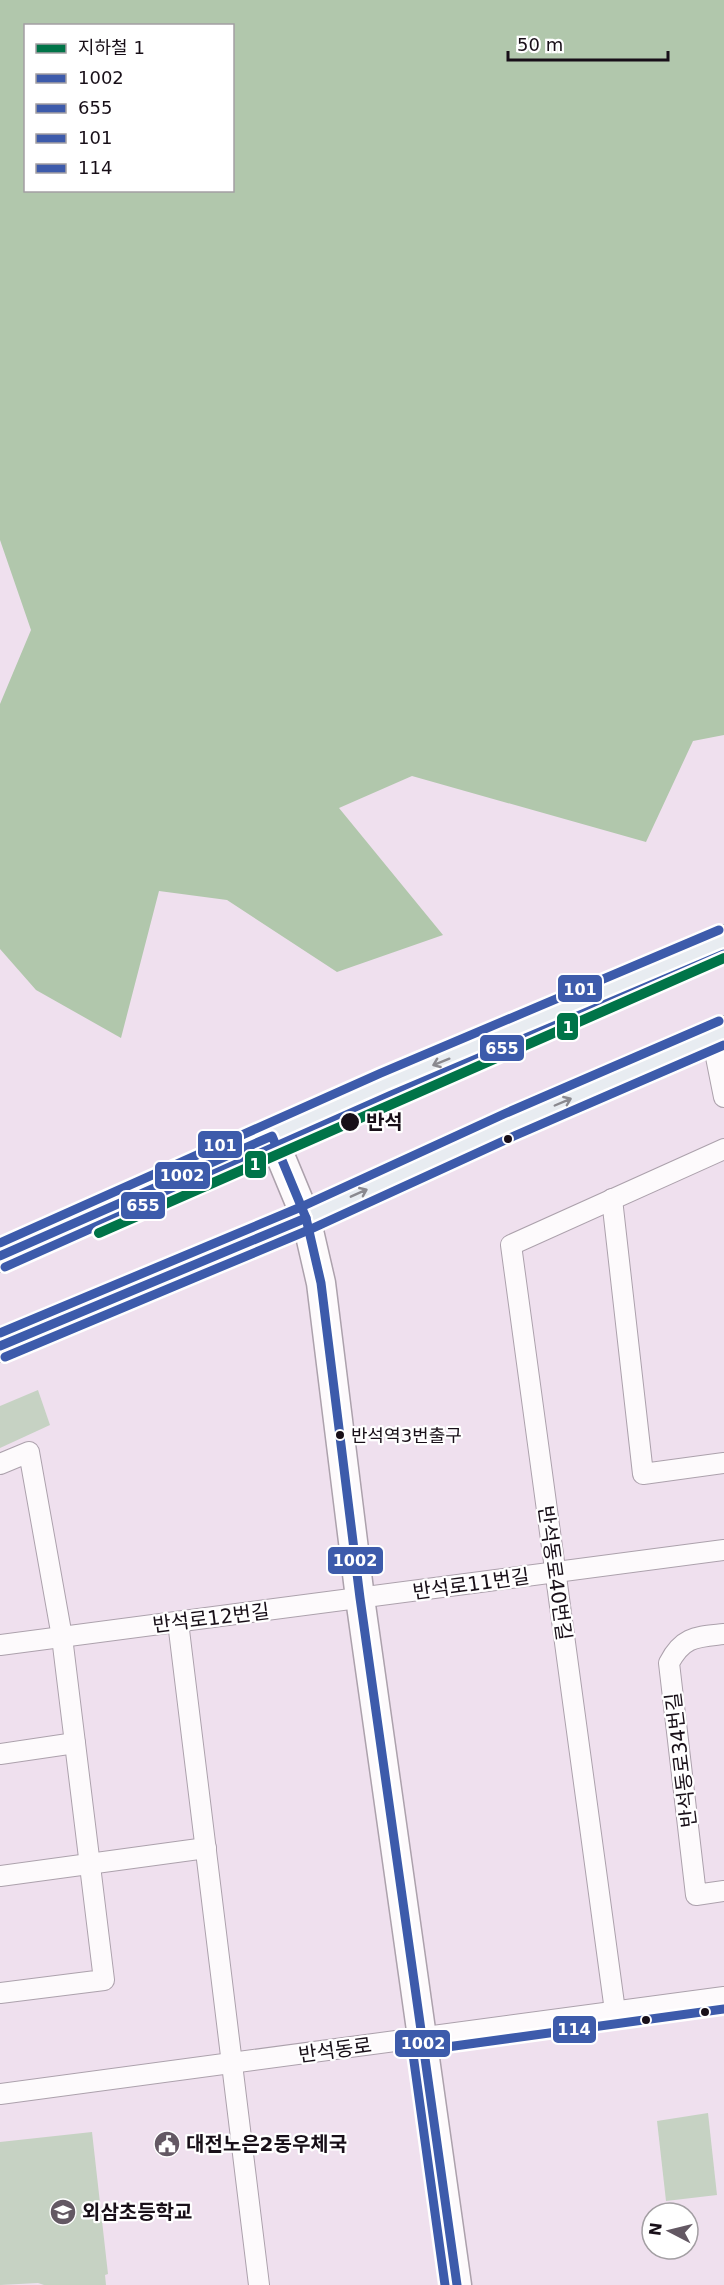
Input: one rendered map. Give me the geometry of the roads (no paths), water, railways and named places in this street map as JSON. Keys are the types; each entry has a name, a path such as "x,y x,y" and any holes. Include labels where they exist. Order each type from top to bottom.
{"main road":[{"path":"0,1256 386,1084 724,941"},
{"path":"0,1346 306,1218 509,1125 718,1034"}],"street":[{"path":"718,1034 724,1097"},
{"path":"272,1136 306,1218 321,1283 360,1598 457,2285"},
{"name":"반석동로40번길","path":"615,2011 511,1245 724,1149"},
{"path":"612,1200 643,1474 724,1463"},
{"path":"0,1464 29,1452 62,1637 105,1980 0,1993"},
{"name":"반석로11번길","path":"360,1598 724,1550"},
{"name":"반석로12번길","path":"0,1645 360,1598"},
{"path":"178,1622 259,2285"},
{"name":"반석동로34번길","path":"724,1634 693,1638 682,1644 669,1663 696,1895 724,1891"},
{"path":"0,1754 75,1743"},
{"path":"0,1876 206,1848"},
{"name":"반석동로","path":"0,2094 724,1998"}],"metro line":[{"name":"1","path":"99,1233 724,958"}],"place":[{"name":"반석","path":"350,1122"},
{"name":"반석역3번출구","path":"340,1435"},
{"name":"대전노은2동우체국","path":"167,2144"},
{"name":"외삼초등학교","path":"63,2212"}]}
